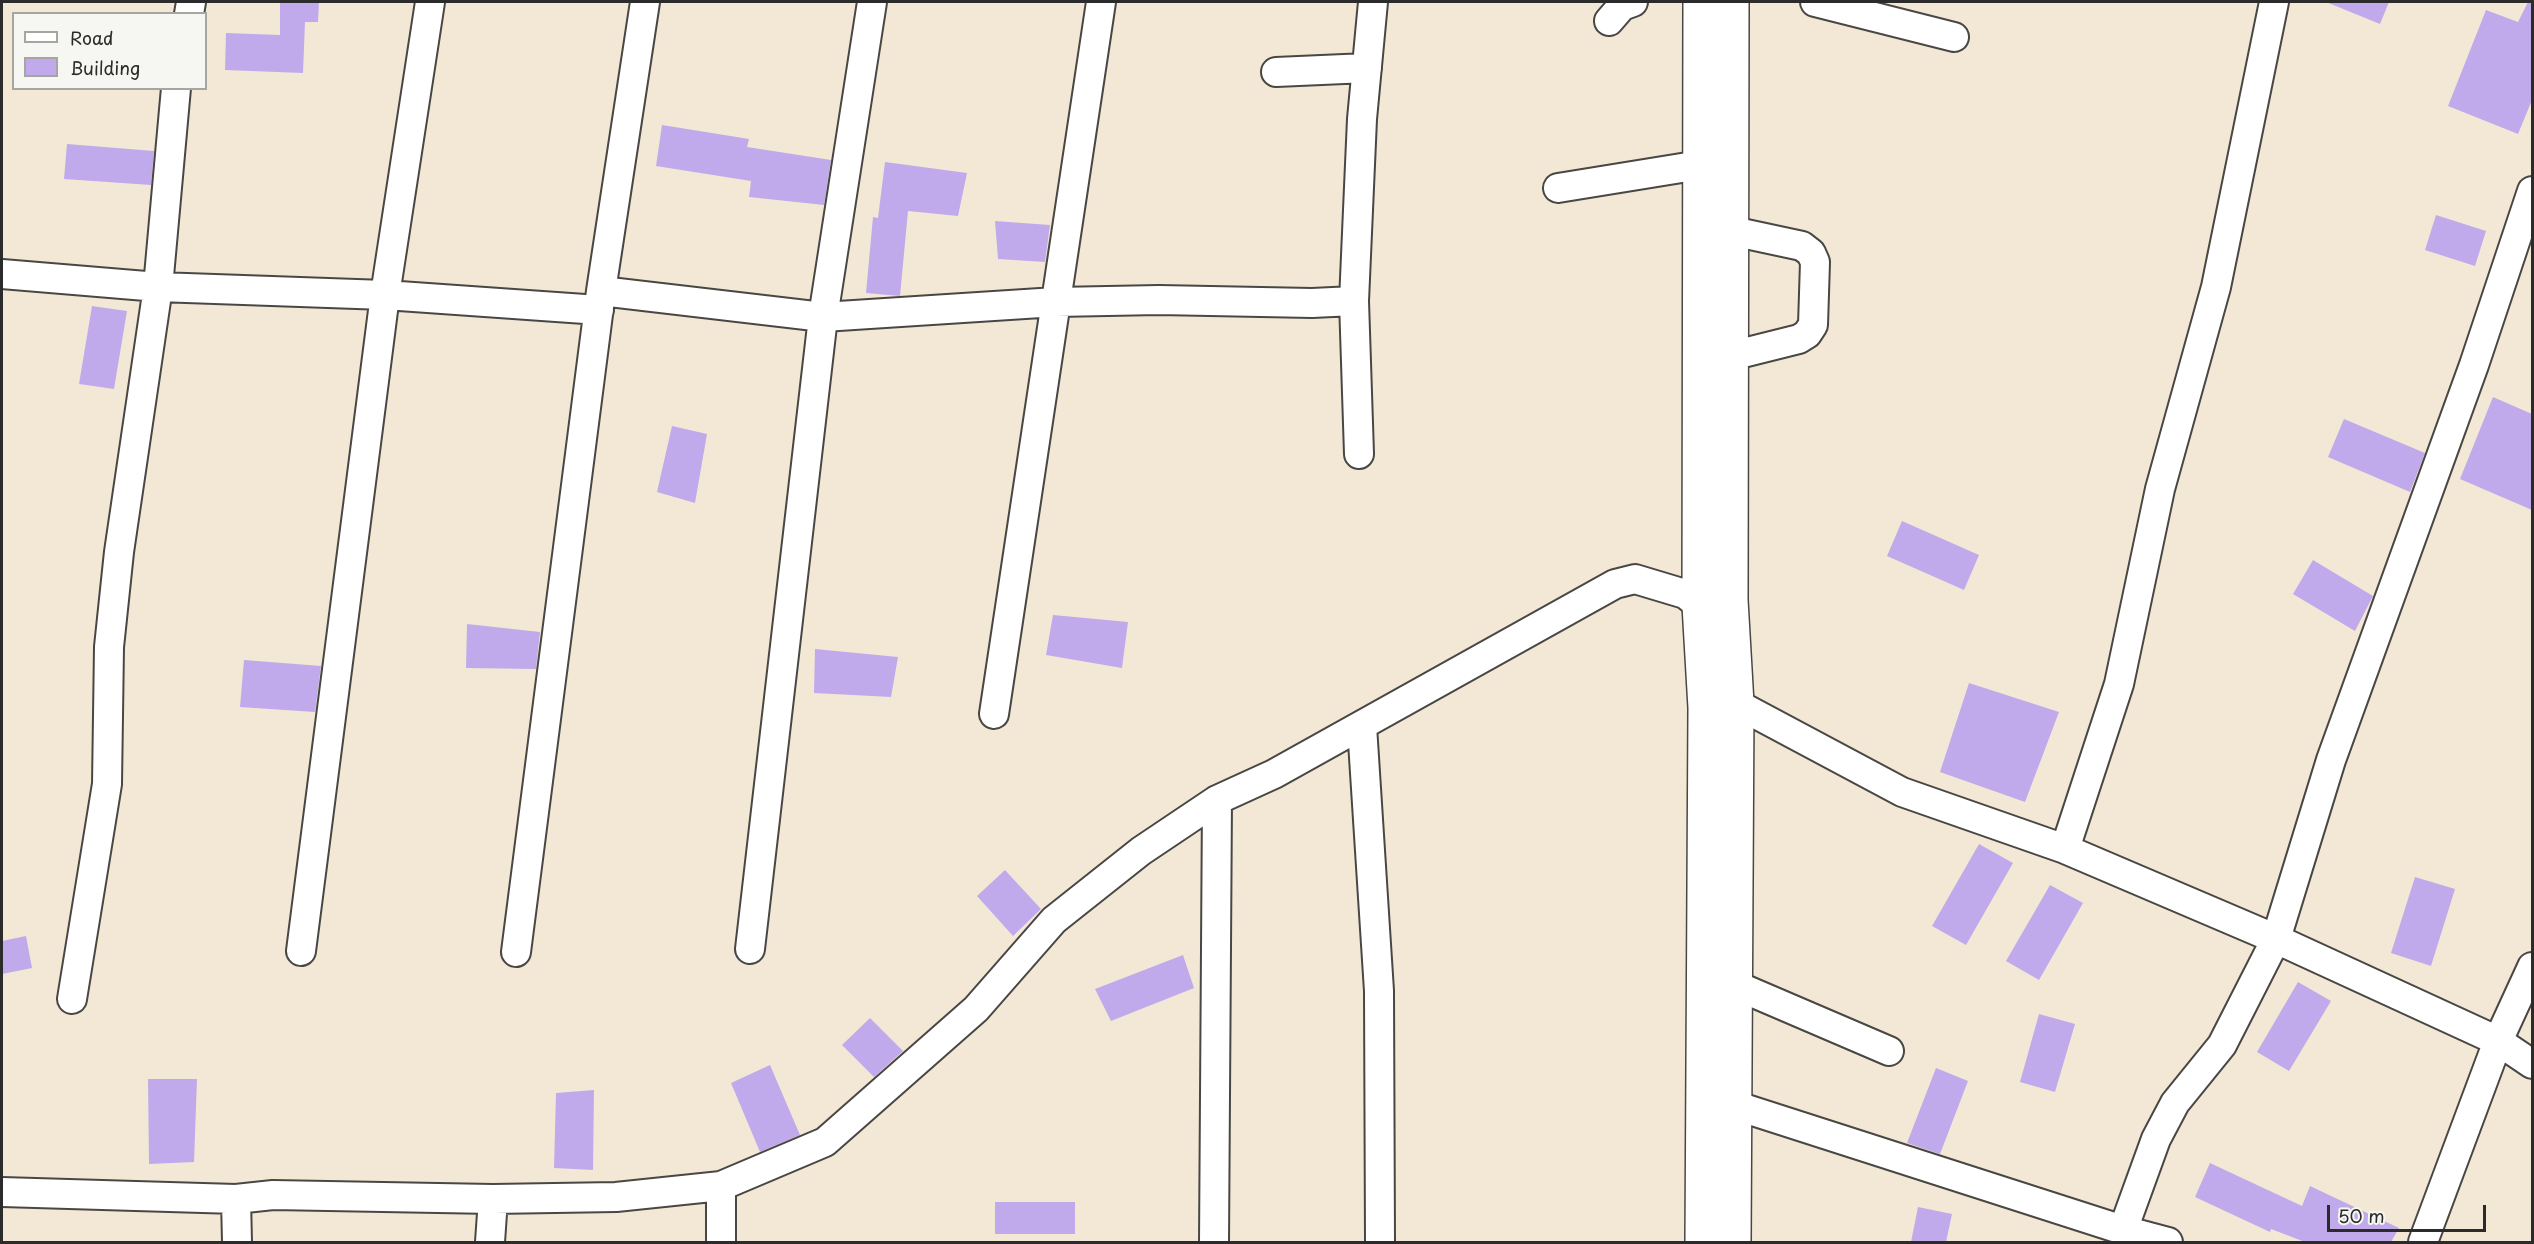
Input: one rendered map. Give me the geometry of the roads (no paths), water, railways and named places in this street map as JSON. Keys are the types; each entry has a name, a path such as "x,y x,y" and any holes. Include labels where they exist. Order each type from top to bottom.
{"highway":[{"path":"1700,2 1699,604 1705,708 1702,1242"},
{"path":"1732,2 1731,600 1737,704 1734,1242"}],"street":[{"path":"301,951 385,296 430,2"},
{"path":"516,952 600,300 645,2"},
{"path":"750,949 823,317 872,2"},
{"path":"994,714 1101,2"},
{"path":"1359,454 1354,301 1362,119 1373,2"},
{"path":"1609,21 1622,6 1633,2"},
{"path":"1815,2 1954,37"},
{"path":"2065,849 2119,684 2160,489 2216,287 2274,2"},
{"path":"1276,72 1367,68"},
{"path":"72,999 107,784 110,635 119,552 158,287 176,90"},
{"path":"1558,188 1700,165"},
{"path":"1734,1105 2146,1238 2156,1138 2175,1103 2222,1045 2276,939 2331,760 2474,365 2532,192"},
{"path":"1731,356 1799,339 1807,334 1814,325 1815,262 1811,253 1802,246 1732,231"},
{"path":"2,274 158,287 385,296 600,300 823,317 1056,302 1159,300 1312,303 1354,301"},
{"path":"2,1192 236,1199 273,1195 494,1199 616,1197 721,1186 825,1142 976,1009 1054,920 1141,851 1217,800 1274,774 1616,584 1635,579 1685,594 1699,604"},
{"path":"1737,704 1902,792 2065,849 2276,939 2498,1041 2532,1064"},
{"path":"1362,726 1379,992 1380,1242"},
{"path":"1214,1242 1217,800"},
{"path":"2423,1242 2498,1041 2532,967"},
{"path":"1735,985 1889,1050"},
{"path":"721,1186 721,1242"},
{"path":"236,1199 237,1242"},
{"path":"490,1242 494,1199"}]}
